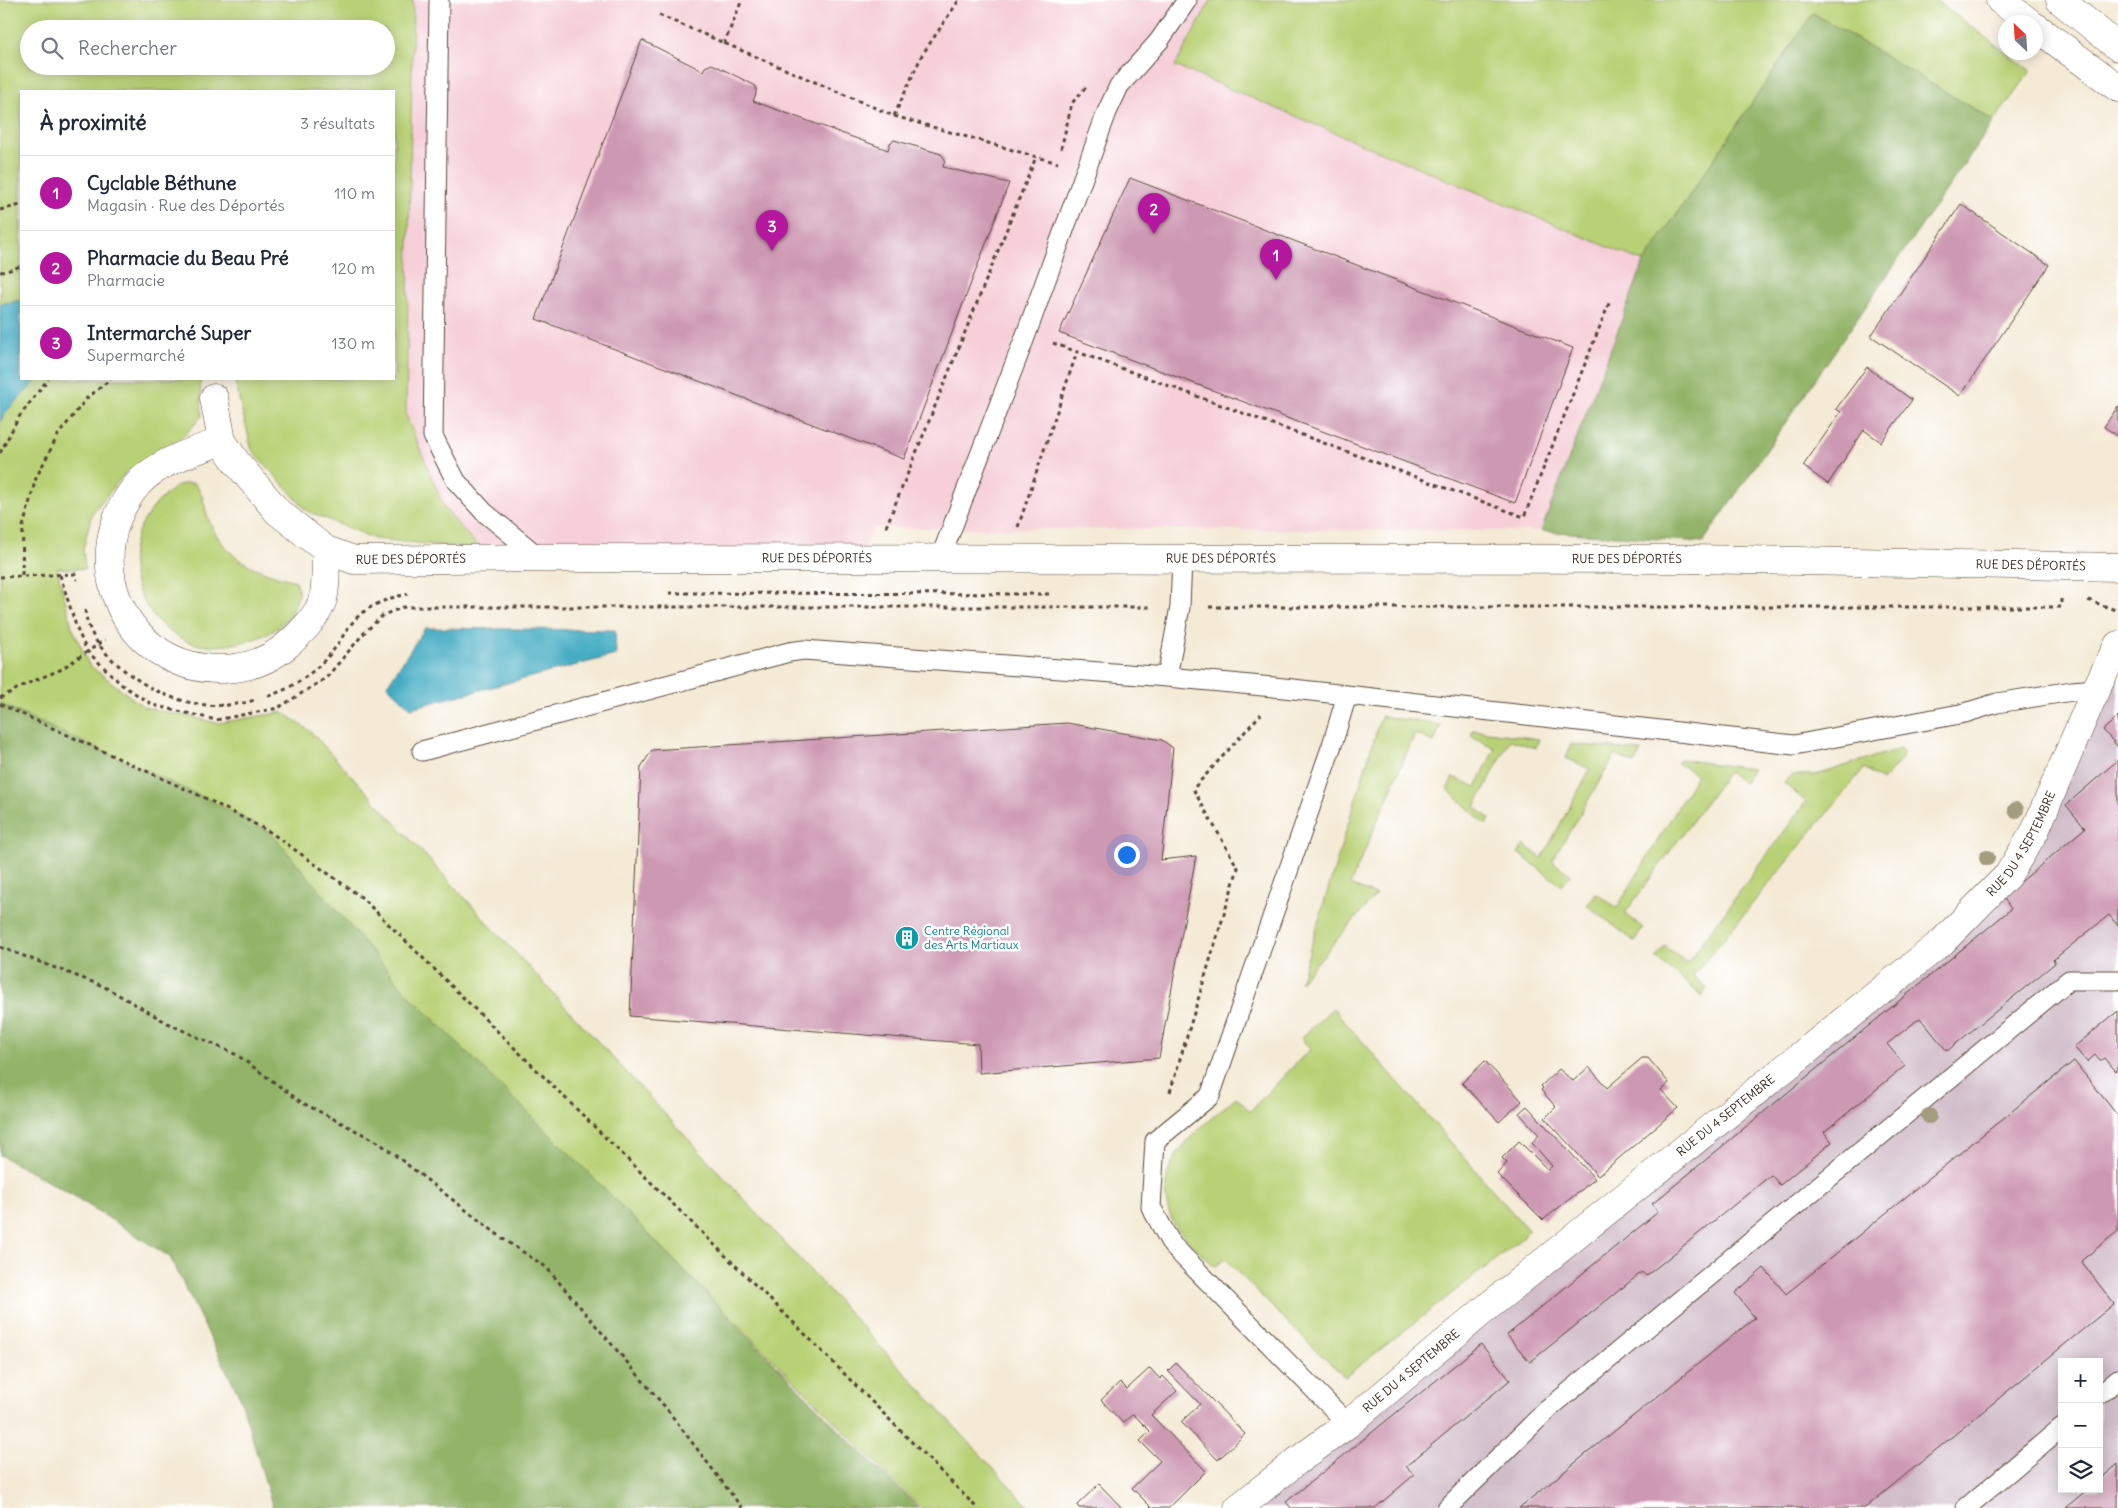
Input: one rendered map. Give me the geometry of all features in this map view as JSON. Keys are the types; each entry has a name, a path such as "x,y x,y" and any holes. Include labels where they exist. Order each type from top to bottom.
{"street":[{"path":"2000,0 2020,15"},
{"path":"2060,0 2118,47"},
{"path":"2043,32 2118,88"},
{"name":"RUE DES DÉPORTÉS","path":"214,398 222,441 237,463 278,512 326,550 354,560 540,558 1691,559 2118,567"},
{"path":"222,441 170,461 139,483 119,512 109,545 110,580 122,613 144,641 173,660 206,669 241,668 274,656 303,632 323,599 326,550"},
{"name":"RUE DU 4 SEPTEMBRE","path":"1238,1508 1348,1424 1504,1294 1942,942 2008,875 2035,831 2096,689 2118,646"}],"lane":[{"path":"439,0 433,436 456,481 484,512 540,558"},
{"path":"940,559 1026,334 1106,112 1119,86 1159,41 1187,0"},
{"path":"1167,677 1180,607 1182,559"},
{"path":"422,751 789,652 804,650 1167,677 1284,688 1794,745 1964,713 1997,704 2072,691 2096,689"},
{"path":"1347,695 1332,745 1210,1096 1155,1141 1151,1207 1172,1245 1348,1424"},
{"path":"1447,1508 1547,1410 2069,980 2118,980"},
{"path":"2103,1392 2118,1379"},
{"path":"1966,1508 2058,1430"}],"path":[{"path":"724,44 742,0"},
{"path":"894,116 922,55 959,0"},
{"path":"659,16 894,116 1058,163"},
{"path":"873,559 1036,157"},
{"path":"0,210 20,205"},
{"path":"0,272 7,272 20,266"},
{"path":"1026,334 1524,517 1610,301"},
{"path":"1007,559 1077,352"},
{"path":"0,453 19,417 47,380"},
{"path":"22,575 23,527 36,478 58,435 87,398 110,380"},
{"path":"0,577 75,574 78,584"},
{"path":"60,575 77,629 87,651 122,685 153,705 216,720 278,708 326,678 364,633 383,616 404,607 2061,607 2061,592"},
{"path":"267,696 308,676 331,654 360,614 381,602 416,593"},
{"path":"660,593 1053,594"},
{"path":"2080,598 2118,611"},
{"path":"83,602 90,630 109,658 155,691 181,701 206,706 239,704 258,699"},
{"path":"0,698 26,684 60,670 87,651 132,625"},
{"path":"1169,1094 1238,868 1193,789 1284,688"},
{"path":"0,704 205,798 270,832 361,897 798,1327 977,1508"},
{"path":"0,947 103,986 171,1025 237,1055 301,1102 378,1142 506,1241 546,1267 666,1408 742,1508"}],"shaded area":[{"path":"406,0 1211,0 1176,66 1644,262 1541,531 873,528 859,559 489,558 445,509 406,416"},
{"path":"2118,645 2118,1508 1238,1508 2008,875"}],"green space":[{"path":"0,0 413,0 406,415 445,509 480,549 375,539 307,511 252,450 234,380 395,380 395,90 20,90 20,300 0,304"},
{"path":"1211,0 1935,0 1998,47 1998,60 2016,60 2031,71 1994,121 1813,13 1644,262 1175,66"},
{"path":"1813,13 1994,121 1703,542 1541,531 1644,262"},
{"path":"37,380 200,380 202,416 182,438 127,471 92,513 83,550 85,569 57,568 72,627 89,665 144,707 218,723 283,712 311,732 1030,1508 921,1508 405,991 270,832 0,704 0,422 5,413"},
{"path":"194,483 202,496 208,518 215,532 232,554 255,568 296,581 298,596 291,612 280,626 264,635 226,645 200,645 182,639 166,629 142,599 135,582 133,563 134,544 141,526 153,508 168,493 181,484"},
{"path":"0,704 205,798 270,832 405,991 588,1172 841,1432 919,1508 273,1508 240,1397 170,1257 74,1196 0,1155"},
{"path":"1381,716 1441,725 1434,742 1415,734 1350,885 1376,895 1300,982"},
{"path":"1473,730 1539,739 1536,748 1510,740 1475,807 1490,819 1486,825 1447,789 1453,777 1476,787 1495,748 1471,736"},
{"path":"1571,744 1641,751 1635,764 1615,755 1552,861 1571,875 1562,886 1518,853 1524,845 1542,858 1590,769 1566,758"},
{"path":"1899,749 1903,752 1902,759 1882,781 1864,768 1693,976 1707,988 1702,996 1656,958 1665,946 1687,963 1806,802 1784,783 1792,775 1816,775"},
{"path":"1679,759 1753,769 1744,783 1728,772 1625,913 1643,928 1634,941 1587,905 1596,893 1617,908 1697,775 1678,763"},
{"path":"1333,1008 1528,1230 1523,1238 1345,1377 1310,1345 1225,1259 1215,1267 1192,1245 1173,1222 1166,1201 1166,1182 1171,1165 1180,1150 1192,1136 1236,1097 1250,1111 1310,1049 1301,1038"}],"water":[{"path":"20,300 20,380 37,380 5,413 0,422 0,304"},
{"path":"425,628 615,630 616,655 411,708 387,685"}],"building":[{"path":"642,40 703,71 705,67 712,64 756,86 756,94 753,101 888,150 890,143 894,140 941,154 945,159 943,167 1009,183 904,459 536,319"},
{"path":"1130,178 1573,348 1515,503 1059,333"},
{"path":"1961,204 2049,265 1960,396 1871,336"},
{"path":"1867,367 1912,400 1881,442 1864,430 1828,484 1803,466 1841,412 1836,409"},
{"path":"2118,406 2118,436 2104,427"},
{"path":"2118,717 2118,747 2103,730"},
{"name":"Centre Régional des Arts Martiaux","path":"1067,723 1162,740 1173,748 1161,860 1196,856 1159,1058 979,1073 978,1044 630,1016 641,767 652,750"},
{"path":"2118,760 2118,926 2109,915 2053,960 2055,963 1947,1051 1920,1018 1887,1044 1905,1066 1824,1132 1832,1142 1780,1185 1771,1175 1646,1276 1642,1272 1530,1362 1507,1335 1658,1212 1652,1204 2011,909 2003,897 2085,828 2066,805"},
{"path":"2118,1011 2118,1069 2116,1071 2104,1058 2100,1061 2095,1055 2087,1062 2074,1047"},
{"path":"1642,1058 1648,1058 1669,1083 1661,1090 1678,1108 1598,1176 1545,1118 1556,1107 1541,1090 1543,1088 1541,1086 1559,1069 1573,1081 1589,1067 1607,1088"},
{"path":"1485,1061 1522,1101 1499,1122 1462,1083"},
{"path":"2074,1061 2118,1116 2118,1231 2081,1261 2114,1304 1865,1508 1519,1508 1755,1318 1735,1293 1764,1268 1786,1294"},
{"path":"1527,1106 1595,1179 1543,1220 1497,1174 1507,1163 1502,1158 1519,1141 1548,1170 1552,1166 1532,1143 1539,1135 1519,1113"},
{"path":"1481,1344 1510,1380 1406,1466 1414,1475 1375,1508 1291,1508 1286,1502"},
{"path":"1176,1363 1245,1434 1218,1460 1181,1422 1200,1404 1168,1371"},
{"path":"1150,1368 1160,1379 1163,1376 1177,1391 1151,1415 1206,1471 1169,1508 1152,1508 1132,1488 1160,1461 1140,1441 1150,1431 1133,1414 1123,1423 1101,1400 1120,1382 1127,1389"},
{"path":"2118,1464 2118,1508 2065,1508 2083,1493 2103,1493 2103,1477"},
{"path":"1099,1484 1122,1508 1079,1508 1077,1505"}],"place":[{"name":"Pharmacie du Beau Pré","path":"1154,234"},
{"name":"Intermarché Super","path":"772,251"},
{"name":"Cyclable Béthune","path":"1276,280"},
{"name":"Centre Régional des Arts Martiaux","path":"907,938"}]}
